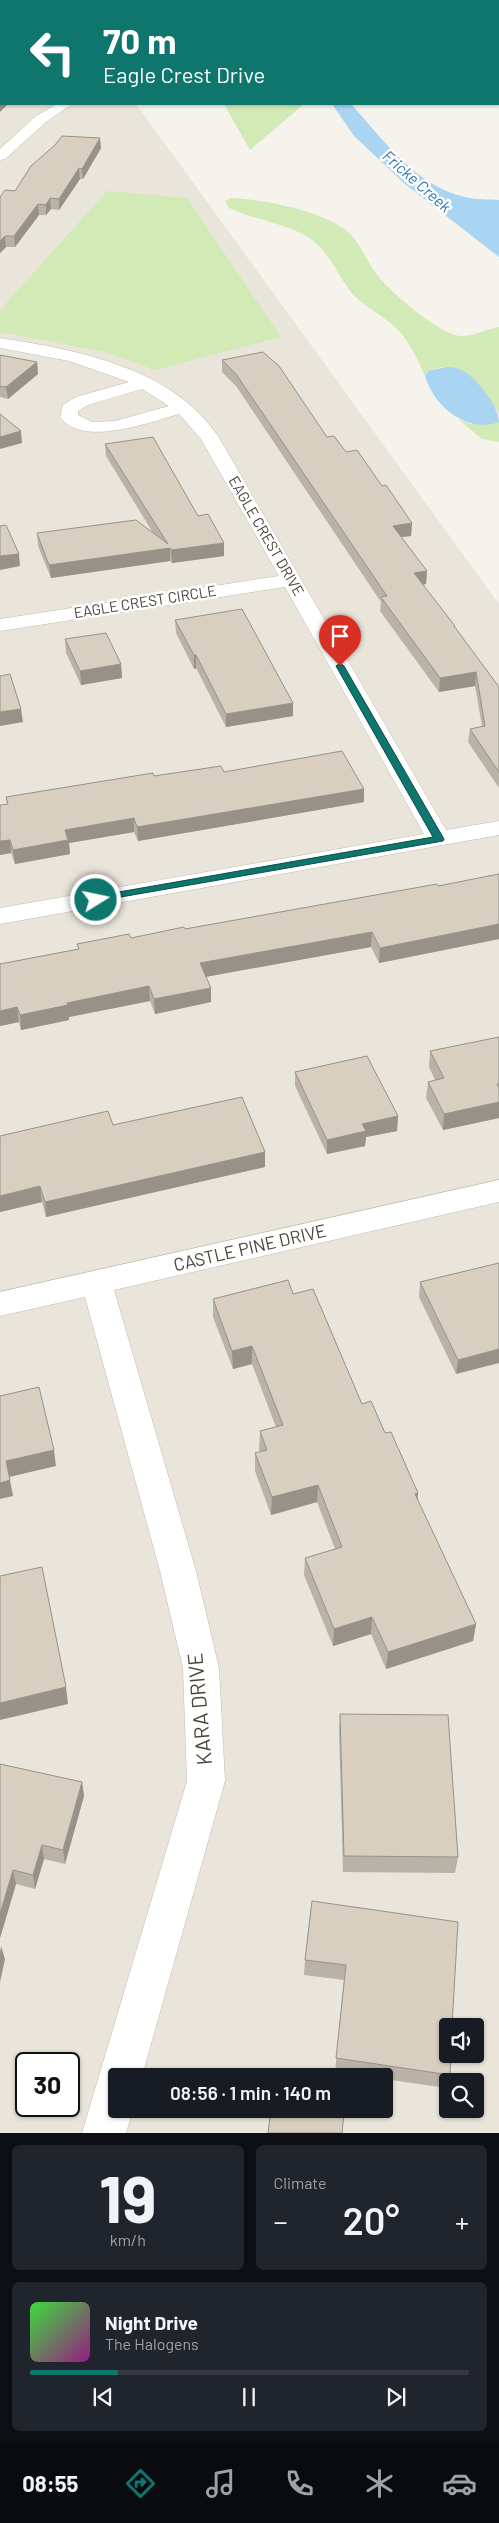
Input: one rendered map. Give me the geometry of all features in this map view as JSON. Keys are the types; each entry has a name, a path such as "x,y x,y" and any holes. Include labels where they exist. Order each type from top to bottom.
{"street":[{"path":"0,156 41,119 64,105"},
{"name":"EAGLE CREST DRIVE","path":"0,343 74,356 126,373 183,408 209,436 440,839"},
{"path":"145,383 82,401 70,408 69,417 89,427 115,426 183,408"},
{"name":"EAGLE CREST CIRCLE","path":"0,624 291,580"},
{"path":"0,916 499,828"},
{"name":"CASTLE PINE DRIVE","path":"0,1304 499,1191"},
{"name":"KARA DRIVE","path":"96,1282 178,1571 201,1668 206,1781 123,2068"},
{"path":"104,2133 108,2118"}],"shaded area":[{"path":"0,105 137,105 499,604 499,2133 0,2133"}],"green space":[{"path":"225,105 303,105 250,150"},
{"path":"107,191 187,198 281,337 155,370 105,352 0,332 0,310"},
{"path":"231,198 291,207 336,224 351,235 375,272 390,289 415,311 442,329 462,336 499,327 499,413 474,380 458,369 449,367 439,368 430,371 425,376 412,350 400,332 350,291 327,255 308,237 289,228 229,208 225,201"},
{"path":"459,420 471,424 499,422 499,442 482,439"}],"water":[{"name":"Fricke Creek","path":"333,105 352,105 401,160 431,183 465,197 499,200 499,257 405,184 354,136"},
{"path":"446,367 465,372 476,381 496,409 499,422 487,425 463,421 444,407 429,387 425,376 429,371"}],"building":[{"path":"62,136 100,138 82,169 79,168 59,199 50,198 46,205 38,204 14,236 5,236 0,241 0,197 5,190 15,191 31,166 55,145"},
{"path":"263,352 279,366 327,437 334,436 346,452 357,450 382,486 386,485 412,523 393,526 427,571 414,573 499,687 499,772 470,729 485,726 476,672 440,678 381,597 387,596 236,374 222,360"},
{"path":"0,355 37,362 6,387 0,386"},
{"path":"0,414 21,431 0,437"},
{"path":"153,437 198,516 208,514 224,543 171,550 170,548 49,565 37,533 136,520 168,544 105,444"},
{"path":"6,525 19,554 0,556 0,526"},
{"path":"242,609 293,703 226,714 196,655 194,655 175,620"},
{"path":"106,633 121,664 80,671 65,639"},
{"path":"10,674 21,709 0,712 0,676"},
{"path":"342,751 364,789 137,827 134,818 65,830 68,840 13,850 10,840 0,841 0,805 8,804 6,797 153,773 154,776 221,766 224,772"},
{"path":"499,874 499,924 380,948 372,932 200,963 211,988 154,999 149,986 20,1015 17,1007 0,1011 0,964 79,949 77,944 129,934 131,938 184,927 185,929"},
{"path":"499,1037 499,1084 497,1084 499,1088 499,1102 444,1114 428,1082 444,1078 430,1051"},
{"path":"367,1056 398,1116 362,1124 366,1131 327,1140 295,1072"},
{"path":"242,1097 265,1152 45,1202 40,1186 0,1196 0,1136 108,1111 113,1125"},
{"path":"499,1263 499,1349 458,1360 420,1282"},
{"path":"288,1280 293,1294 313,1289 362,1404 371,1401 385,1433 391,1432 418,1493 415,1494 476,1624 388,1652 372,1617 334,1629 305,1558 342,1547 318,1485 272,1497 255,1453 267,1450 260,1431 283,1425 252,1346 232,1351 213,1299"},
{"path":"39,1387 54,1450 6,1461 10,1480 0,1483 0,1396"},
{"path":"42,1567 66,1687 0,1703 0,1576"},
{"path":"340,1714 448,1715 458,1857 344,1856"},
{"path":"0,1764 82,1782 63,1850 42,1845 33,1875 13,1870 0,1914"},
{"path":"312,1901 458,1922 452,2018 439,2018 439,2063 451,2063 450,2073 439,2073 336,2058 346,1965 305,1960"},
{"path":"270,2118 344,2118 342,2133 268,2133"}],"route":[{"path":"96,900 440,839 340,666"}]}
